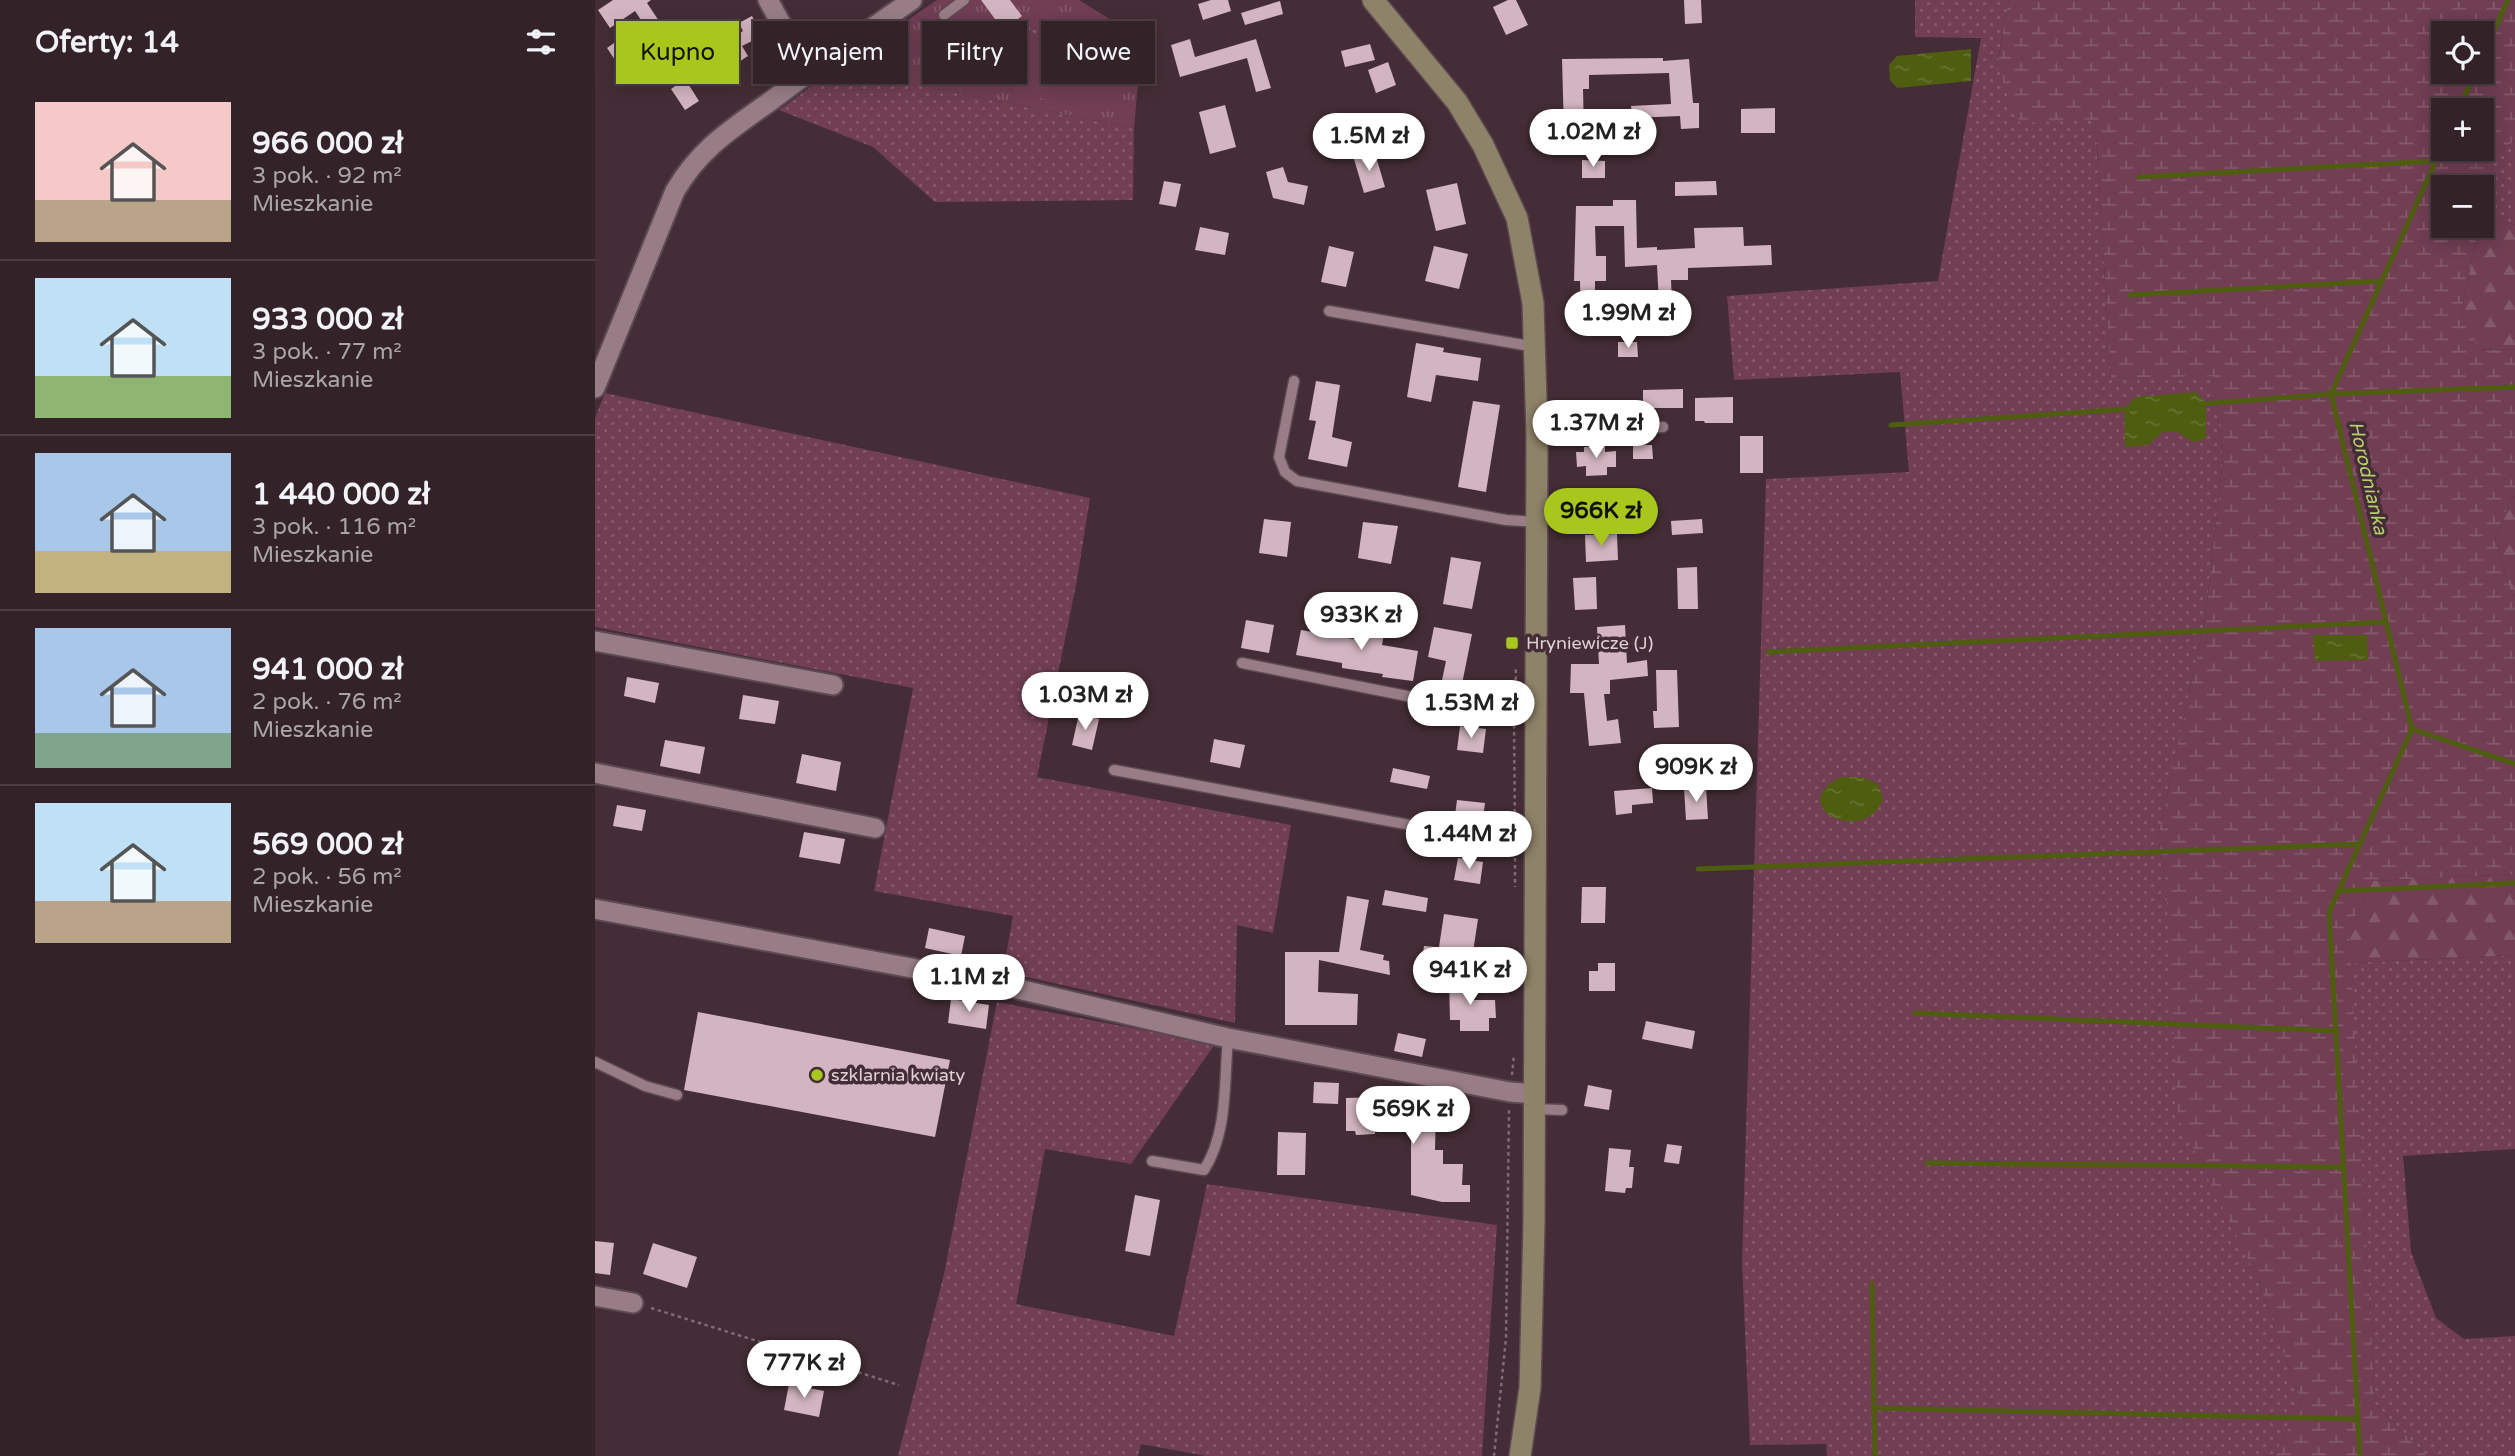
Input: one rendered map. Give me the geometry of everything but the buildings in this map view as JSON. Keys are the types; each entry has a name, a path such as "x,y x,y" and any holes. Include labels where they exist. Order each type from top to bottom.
{"street":[{"path":"768,0 780,21"},
{"path":"882,21 912,0"},
{"path":"1373,0 1457,102 1500,177 1517,218 1533,303 1536,347 1537,522 1525,715 1524,847 1534,1101 1531,1361 1529,1401 1520,1456"},
{"path":"595,388 675,191 688,169 707,148 792,84"},
{"path":"595,641 833,684"},
{"path":"595,773 874,828"},
{"path":"595,909 992,983 1228,1038 1510,1092 1534,1101"},
{"path":"595,1296 633,1303"}],"lane":[{"path":"944,15 964,0"},
{"path":"1329,311 1536,347"},
{"path":"1294,381 1279,457 1285,472 1297,481 1506,520 1537,522"},
{"path":"1537,434 1663,427"},
{"path":"1242,663 1468,708 1525,715"},
{"path":"1114,770 1524,847"},
{"path":"1152,1161 1185,1169 1204,1170 1213,1157 1220,1134 1228,1038"},
{"path":"595,1062 645,1086 677,1095"},
{"path":"1534,1101 1562,1110"}],"path":[{"path":"1027,28 1038,33"},
{"path":"1515,887 1524,847 1525,715 1516,659"},
{"path":"1494,1456 1506,1338 1510,1092 1515,1052"},
{"path":"633,1303 899,1385"}],"green space":[{"path":"937,0 1079,0 1113,21 1041,21 1041,84 1138,84 1134,128 908,83 906,21"},
{"path":"1915,0 2009,0 1997,65 2095,120 2111,378 2213,375 2223,459 2205,619 2158,836 2166,887 2257,1277 2301,1403 2274,1456 1827,1456 1826,1444 1750,1445 1742,1262 1766,479 1909,472 1900,372 1734,380 1727,296 1938,281 1981,38 1915,37"},
{"path":"2009,0 2515,0 2515,141 2495,153 2494,158 2494,98 2431,98 2431,161 2493,161 2490,175 2431,175 2431,238 2476,238 2461,312 2479,350 2515,349 2515,496 2495,539 2511,592 2515,596 2515,874 2373,881 2349,930 2375,1404 2427,1456 2274,1456 2301,1403 2257,1277 2178,1118 2166,887 2158,836 2205,619 2223,459 2213,376 2111,378 2095,120 2020,123 1997,66"},
{"path":"1027,42 1041,45 1041,84 1117,84 1111,112 989,88 990,84 1027,84"},
{"path":"908,83 1134,128 1133,200 935,202 873,147 779,110 815,84"},
{"path":"2515,141 2515,225 2494,218 2494,175 2490,175 2495,153"},
{"path":"2494,218 2515,225 2515,349 2478,350 2461,312 2476,238 2494,238"},
{"path":"605,393 1090,498 1077,580 1037,777 1291,825 1273,933 1237,925 1235,1023 1003,972 1013,916 874,891 913,688 595,627 595,418"},
{"path":"2515,496 2515,596 2511,592 2495,539"},
{"path":"2515,874 2515,955 2350,963 2349,930 2373,881"},
{"path":"2515,955 2515,1149 2403,1156 2411,1252 2436,1318 2464,1339 2515,1336 2515,1456 2427,1456 2375,1404 2350,963"},
{"path":"997,1002 1215,1044 1131,1164 1045,1149 1016,1304 1174,1336 1207,1184 1497,1225 1482,1456 1206,1456 1141,1444 1138,1456 898,1456 944,1274"}],"water":[{"path":"1971,49 1971,81 1897,88 1890,80 1889,65 1897,56"},
{"path":"2196,392 2206,403 2206,439 2193,442 2177,432 2163,432 2148,445 2125,447 2124,410 2135,397"},
{"path":"2313,635 2367,635 2368,660 2315,661"},
{"path":"1841,777 1862,777 1878,784 1883,799 1875,812 1864,819 1851,822 1828,814 1822,806 1821,796 1827,786"}],"waterway":[{"name":"Horodnianka","path":"2494,31 2508,0"},
{"name":"Horodnianka","path":"2464,98 2470,84"},
{"name":"Horodnianka","path":"2436,161 2331,394 2412,729 2515,764"},
{"path":"2139,177 2436,161"},
{"path":"2130,295 2382,281"},
{"path":"2201,404 2331,394 2515,387"},
{"path":"1891,425 2129,409"},
{"path":"1768,652 2386,622"},
{"path":"2360,1456 2329,912 2412,729"},
{"path":"1698,869 2360,844"},
{"path":"2339,891 2515,883"},
{"path":"1915,1013 2336,1031"},
{"path":"1927,1163 2344,1167"},
{"path":"1872,1284 1874,1408"},
{"path":"1875,1456 1874,1408 2358,1419"}],"place":[{"name":"Hryniewicze (J)","path":"1512,643"},
{"name":"szklarnia kwiaty","path":"817,1075"}]}
